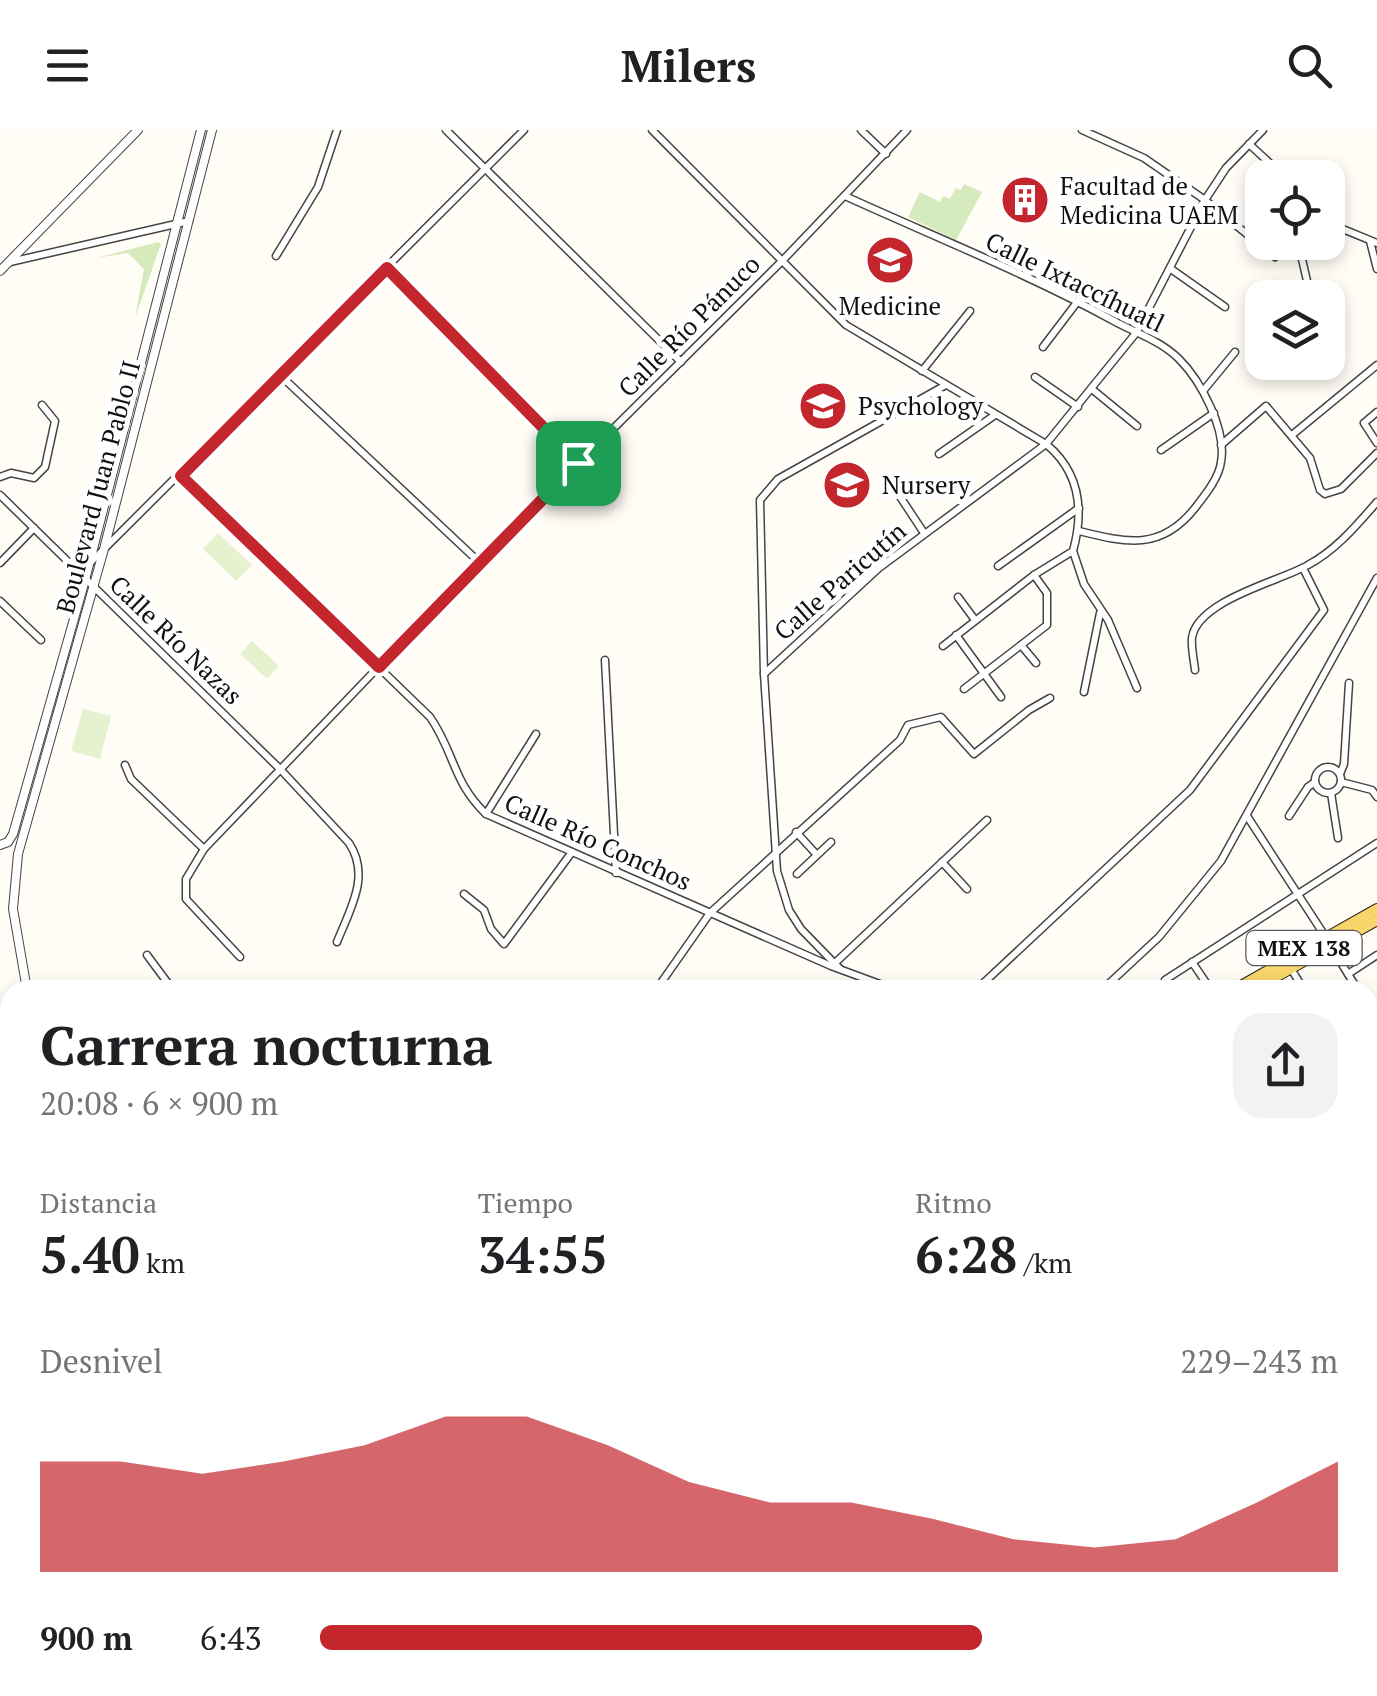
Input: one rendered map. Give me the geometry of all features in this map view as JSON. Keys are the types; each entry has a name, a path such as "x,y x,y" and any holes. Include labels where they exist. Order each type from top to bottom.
{"main road":[{"name":"MEX 138","path":"1253,980 1377,909"},
{"name":"MEX 138","path":"1269,980 1327,940 1377,920"}],"street":[{"path":"0,272 138,130"},
{"name":"Boulevard Juan Pablo II","path":"25,980 13,909 18,854 201,130"},
{"name":"Boulevard Juan Pablo II","path":"0,845 13,834 89,583 104,550 212,130"},
{"path":"276,256 318,187 336,130"},
{"path":"446,130 681,362"},
{"path":"89,564 524,130"},
{"path":"652,130 846,326 1046,444 1067,468 1080,507 1073,551 1084,584 1108,620 1137,688"},
{"path":"861,130 886,154"},
{"name":"Calle Río Pánuco","path":"204,849 480,562 783,260 907,130"},
{"path":"1082,130 1144,158 1245,233"},
{"name":"Calle Paricutín","path":"764,674 879,568 1046,444 1136,333 1205,200 1226,168 1263,130"},
{"path":"1250,144 1267,160"},
{"name":"Calle Ixtaccíhuatl","path":"845,196 1078,301 1162,345 1177,357 1203,391 1214,413 1221,462 1213,482 1185,520 1168,534 1152,540 1130,542 1079,531"},
{"path":"9,262 189,221"},
{"path":"1345,230 1373,241 1377,269"},
{"path":"387,268 578,463"},
{"path":"1170,269 1226,307"},
{"path":"1042,347 1078,301"},
{"path":"922,370 970,311"},
{"path":"1203,391 1235,352"},
{"path":"1292,435 1377,364"},
{"path":"280,376 480,562"},
{"path":"1035,377 1078,407"},
{"path":"944,386 778,479 760,500 774,852 782,891 801,929 835,966 987,820"},
{"path":"1093,390 1137,426"},
{"path":"0,477 11,473 34,478 45,467 56,420 42,405"},
{"path":"1220,446 1266,406 1310,458 1324,494 1342,489 1377,453"},
{"path":"1377,412 1364,423 1377,443"},
{"path":"1161,450 1214,413"},
{"path":"939,454 995,414"},
{"name":"Calle Río Conchos","path":"181,476 430,717 442,734 461,786 486,814 871,980"},
{"path":"895,489 924,534"},
{"name":"Calle Río Nazas","path":"0,495 281,770 358,856 361,873 357,892 338,942"},
{"path":"1195,670 1192,637 1202,621 1244,590 1303,568 1348,535 1377,502"},
{"path":"998,566 1080,507"},
{"path":"0,563 34,528"},
{"path":"942,646 1034,575 1073,551"},
{"path":"987,980 1190,790 1324,610 1303,568"},
{"path":"964,689 1046,625 1048,593 1034,575"},
{"path":"1113,980 1159,936 1222,861 1377,578"},
{"path":"958,597 975,620"},
{"path":"0,601 41,640"},
{"path":"1084,692 1100,612"},
{"path":"956,635 1001,697"},
{"path":"1021,645 1036,663"},
{"path":"605,660 616,873"},
{"path":"1338,838 1331,793 1344,764 1349,682"},
{"path":"663,980 710,913 900,740 908,726 941,717 974,754 1050,698"},
{"path":"486,814 536,734"},
{"path":"124,765 132,779 204,849 186,879 186,899 240,956"},
{"path":"1289,816 1322,769 1332,768 1340,778 1372,790 1377,798"},
{"path":"1315,782 1320,791 1331,793"},
{"path":"1248,816 1352,980"},
{"path":"796,832 817,855"},
{"path":"797,874 831,842"},
{"path":"1165,980 1377,843"},
{"path":"464,894 484,910 491,929 504,944 572,852"},
{"path":"942,862 967,889"},
{"path":"786,946 793,943 801,929"},
{"path":"147,955 166,980"},
{"path":"1348,974 1377,955"},
{"path":"1192,962 1204,980"},
{"path":"1290,967 1298,980"}],"green space":[{"path":"964,184 982,192 956,240 908,217 920,192 940,202 943,196 950,199 956,188 961,190"},
{"path":"161,244 135,318 144,269 128,253 96,258"},
{"path":"218,533 252,565 236,581 203,549"},
{"path":"252,641 279,666 267,679 240,654"},
{"path":"83,709 111,716 100,759 71,751"}],"place":[{"name":"Facultad de Medicina UAEM","path":"1025,200"},
{"name":"Medicine","path":"890,260"},
{"name":"Psychology","path":"823,406"},
{"name":"Nursery","path":"847,485"}],"route":[{"path":"387,268 578,463 379,667 181,476 387,268"}]}
